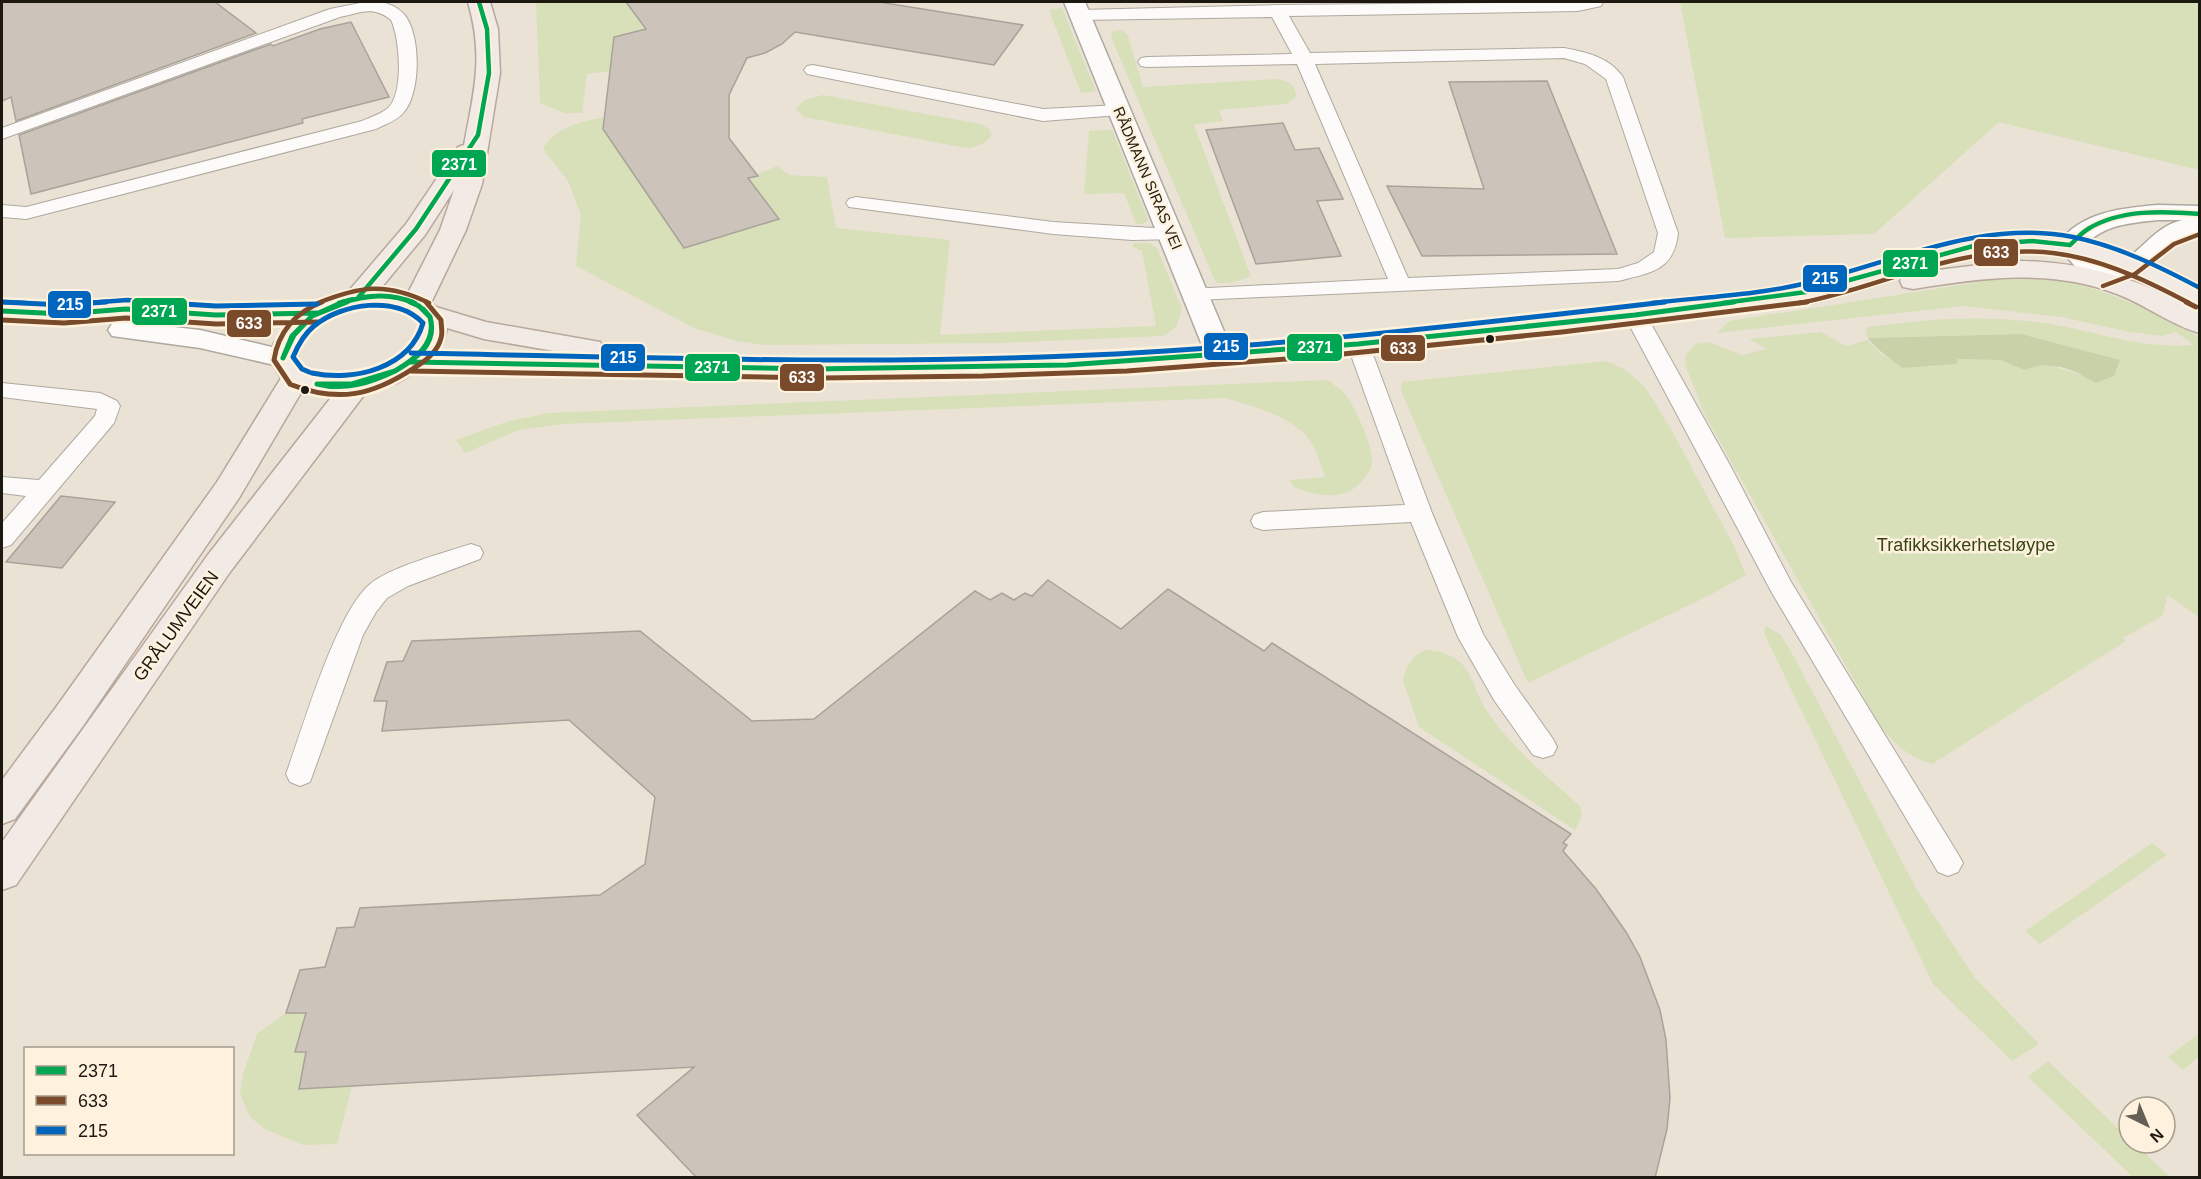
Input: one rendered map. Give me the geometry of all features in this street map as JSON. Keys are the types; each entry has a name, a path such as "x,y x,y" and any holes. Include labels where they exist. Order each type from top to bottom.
{"main road":[{"path":"479,2 487,29 489,72 469,184 423,309 434,330 427,346 411,362 386,376 357,384 323,386 290,368 286,342 298,327 317,313 357,298 379,296 400,297 423,309 484,330 696,366"},
{"path":"357,298 417,229 478,135"},
{"path":"1806,292 1977,245 2032,241 2070,245 2099,252 2199,299"},
{"path":"411,362 815,369 1067,365 1359,344 1635,315 1806,292 1882,287 1947,275 2012,268 2047,269 2100,278 2158,302 2199,324"},
{"name":"GRÅLUMVEIEN","path":"2,808 70,716 221,499 290,368"},
{"name":"GRÅLUMVEIEN","path":"2,873 101,729 296,460 357,384"}],"street":[{"name":"RÅDMANN SIRAS VEI","path":"1077,8 1220,355"},
{"path":"2199,214 2181,212 2147,214 2108,220 2088,228 2070,245 2100,278 2133,266 2159,242 2183,228 2199,225"},
{"path":"2,311 63,314 126,309 216,315 317,313"},
{"path":"63,314 108,329 200,339 290,368"}],"lane":[{"path":"1077,8 1277,10 1578,6 1595,2"},
{"path":"2,135 336,13 382,7 398,17 404,34 407,58 406,92 397,109 369,125 26,213 2,212"},
{"path":"1277,10 1303,57 1401,285"},
{"path":"1147,63 1303,57 1564,53 1583,57 1600,63 1614,77 1668,233 1667,249 1659,260 1644,268 1618,275 1196,294"},
{"path":"813,70 1043,115 1119,110"},
{"path":"856,203 1020,224 1142,235 1172,235"},
{"path":"1635,315 1719,467 1781,586 1948,863"},
{"path":"1359,344 1420,513 1471,637 1504,693 1543,747"},
{"path":"2,390 100,400 109,406 106,418 2,539"},
{"path":"2,485 44,489"},
{"path":"1263,521 1420,513"},
{"path":"300,774 350,635 367,605 378,591 399,579 471,553"}],"green space":[{"path":"536,2 625,2 646,29 665,24 613,51 610,71 587,74 582,113 565,113 540,103"},
{"path":"1680,2 2199,2 2199,170 1999,122 1874,234 1725,238"},
{"path":"1062,8 1096,91 1081,93 1049,10"},
{"path":"1122,30 1128,36 1143,87 1275,79 1293,86 1296,97 1287,104 1219,110 1223,121 1194,125 1251,276 1232,283 1216,283 1111,37 1113,31"},
{"path":"823,95 980,124 989,129 992,135 981,144 966,148 804,117 795,109 805,100"},
{"path":"664,113 671,225 669,227 684,249 779,219 746,179 777,166 789,175 827,177 836,228 950,240 940,335 1156,326 1142,251 1133,247 1133,243 1149,243 1157,248 1182,309 1176,327 1163,336 1000,343 764,345 737,341 694,328 576,266 581,215 568,181 543,149 553,137 581,122 614,116"},
{"path":"1112,130 1148,220 1143,224 1136,224 1124,193 1084,194 1089,131"},
{"name":"Trafikksikkerhetsløype","path":"2030,277 2062,281 2118,297 2199,337 2199,617 2168,595 2162,616 2123,638 2126,641 1932,764 1914,757 1900,747 1876,719 1705,415 1686,367 1685,357 1695,344 1709,342 1742,355 1767,349 1749,339 1821,332 1846,346 1868,340 1882,355 1892,359 1902,368 1924,365 1932,367 1958,359 2001,360 2024,370 2041,365 2052,366 2086,376 2021,334 1868,338 1865,330 1868,327 1890,324 1952,319 2037,322 2135,342 2174,346 2194,345 2176,332 2162,336 2130,332 2061,317 1963,306 1717,333 1729,321 1999,279"},
{"path":"2021,334 2120,360 2114,376 2096,383 2061,367 2041,365 2024,370 2001,360 1958,359 1956,364 1902,368 1880,351 1868,338"},
{"path":"1607,361 1626,370 1645,387 1671,429 1733,544 1746,575 1710,595 1528,683 1401,391 1402,382"},
{"path":"1328,380 1344,393 1350,402 1364,429 1372,457 1370,469 1358,485 1351,491 1332,495 1313,493 1294,487 1290,480 1325,477 1313,446 1304,434 1284,419 1225,398 563,424 519,430 465,453 456,440 506,422 549,413"},
{"path":"1766,626 1781,635 1794,657 1916,888 1975,978 2039,1044 2012,1061 1933,984 1764,633"},
{"path":"1425,650 1446,654 1463,665 1485,708 1499,727 1532,763 1580,806 1582,816 1575,830 1419,727 1403,681 1406,668 1416,655"},
{"path":"2152,843 2167,855 2040,944 2025,931"},
{"path":"286,1013 306,1013 295,1052 306,1052 352,1086 337,1144 303,1145 265,1129 250,1117 240,1094 243,1074 257,1034"},
{"path":"2199,1034 2199,1057 2183,1070 2168,1057"},
{"path":"2048,1061 2117,1127 2117,1155 2147,1155 2170,1177 2133,1177 2028,1077"}],"building":[{"path":"2,2 215,2 256,33 16,121 11,97 2,101"},
{"path":"626,2 879,2 1023,25 994,65 795,32 782,44 765,53 747,58 729,95 729,138 758,176 748,178 779,219 684,248 603,129 614,37 646,29"},
{"path":"351,22 389,97 302,119 303,123 31,194 19,135 271,44 273,46 320,29"},
{"path":"1547,81 1617,254 1422,256 1387,186 1484,189 1449,82"},
{"path":"1283,123 1295,150 1319,148 1343,199 1317,201 1341,256 1256,264 1206,130"},
{"path":"61,496 115,502 62,568 6,562"},
{"path":"1048,580 1121,629 1168,589 1264,651 1272,643 1571,834 1563,843 1567,845 1563,851 1596,889 1626,932 1640,957 1660,1010 1666,1040 1670,1098 1667,1129 1655,1178 697,1178 637,1115 694,1067 299,1089 306,1052 295,1052 306,1013 286,1013 300,970 325,967 337,928 354,927 360,908 600,895 645,864 655,797 569,720 382,731 387,701 374,701 387,662 403,661 412,641 640,631 752,721 814,719 975,591 990,600 1002,593 1014,600 1025,593 1032,596"}],"transit line":[{"name":"2371","path":"357,299 416,229 478,135 489,73 487,29 479,2"},
{"name":"2371","path":"411,362 815,369 1067,365 1358,344 1635,315 1806,292 1977,245 2032,241 2070,245 2087,229 2127,215 2157,212 2200,214"},
{"name":"215","path":"411,353 738,359 902,359 1066,356 1190,349 1315,339 1781,288 1835,276 1944,244 2000,233 2052,233 2096,242 2160,267 2200,288"},
{"name":"633","path":"2103,286 2135,274 2174,244 2200,234"},
{"name":"633","path":"411,371 738,377 901,377 1064,374 1189,367 1562,332 1787,305 1833,295 1942,263 1997,252 2025,250 2070,254 2114,267 2196,307"},
{"name":"633","path":"290,384 274,360 275,352 286,328 311,306 346,292 379,288 407,292 429,304 441,320 441,339 426,361 393,382 368,391 343,395 317,393 292,385"},
{"name":"2371","path":"312,316 346,301 383,295 408,300 418,305 430,317"},
{"name":"2371","path":"312,316 325,309 356,299 389,296 405,299 419,306 430,317"},
{"name":"215","path":"2,302 63,305 127,300 216,306 317,304"},
{"name":"215","path":"309,372 302,369 293,357 306,334 329,317 357,308 388,306 402,308 414,314 423,323 419,337 409,350 379,368 343,376 312,373"},
{"name":"2371","path":"2,311 63,314 126,309 216,315 317,313"},
{"name":"2371","path":"283,358 292,336 312,316"},
{"name":"2371","path":"283,358 294,335 312,316"},
{"name":"2371","path":"395,371 416,356 428,342 432,334 430,317"},
{"name":"2371","path":"395,371 424,350 432,335 433,326 430,317"},
{"name":"633","path":"2,320 64,323 126,318 216,324 317,322"},
{"name":"2371","path":"317,384 352,384 395,371"},
{"name":"2371","path":"317,384 346,387 395,371"}]}
